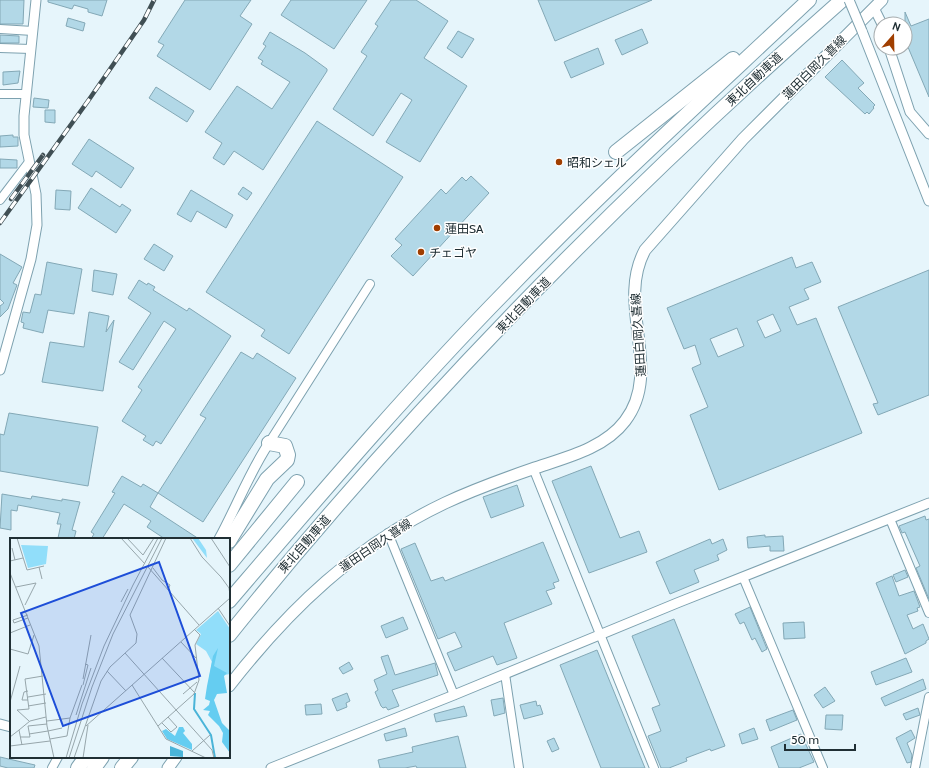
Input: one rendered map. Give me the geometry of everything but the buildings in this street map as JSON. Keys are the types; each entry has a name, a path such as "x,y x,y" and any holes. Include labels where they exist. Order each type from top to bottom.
{"highway":[{"name":"東北自動車道","path":"230,600 375,431 506,291 598,199 723,78 809,0"},
{"name":"東北自動車道","path":"230,634 316,531 499,329 604,221 671,156 842,0"},
{"path":"616,152 763,35 792,16"},
{"path":"230,539 267,479 287,460 288,454 285,446 269,443"},
{"path":"230,564 297,482"},
{"path":"78,768 85,758"},
{"path":"94,768 101,758"},
{"path":"122,768 130,758"}],"main road":[{"name":"蓮田白岡久喜線","path":"230,685 274,632 310,594 339,569 388,534 444,504 533,468 585,450 607,438 625,422 636,402 642,381 634,310 634,289 638,267 645,250 743,139 882,0"},
{"path":"168,768 175,758"}],"street":[{"path":"0,370 36,241 38,225 36,194 28,162 24,135 25,94 36,0"},
{"path":"849,0 926,182 929,201"},
{"path":"874,8 878,16"},
{"path":"0,29 33,30"},
{"path":"0,48 31,49"},
{"path":"892,56 910,112 929,134"},
{"path":"0,94 25,94"},
{"path":"0,200 28,162"},
{"path":"220,538 240,501 259,459 370,284"},
{"path":"533,468 654,768"},
{"path":"271,768 454,695 600,634 890,520 929,503"},
{"path":"890,520 929,613"},
{"path":"388,534 454,695"},
{"path":"743,577 823,768"},
{"path":"505,674 520,768"},
{"path":"915,768 929,697"},
{"path":"0,724 10,727"},
{"path":"52,768 57,758"}],"railway":[{"path":"0,223 144,20 154,0"},
{"path":"11,199 43,155"}],"place":[{"name":"昭和シェル","path":"559,162"},
{"name":"蓮田SA","path":"437,228"},
{"name":"チェゴヤ","path":"421,252"}]}
